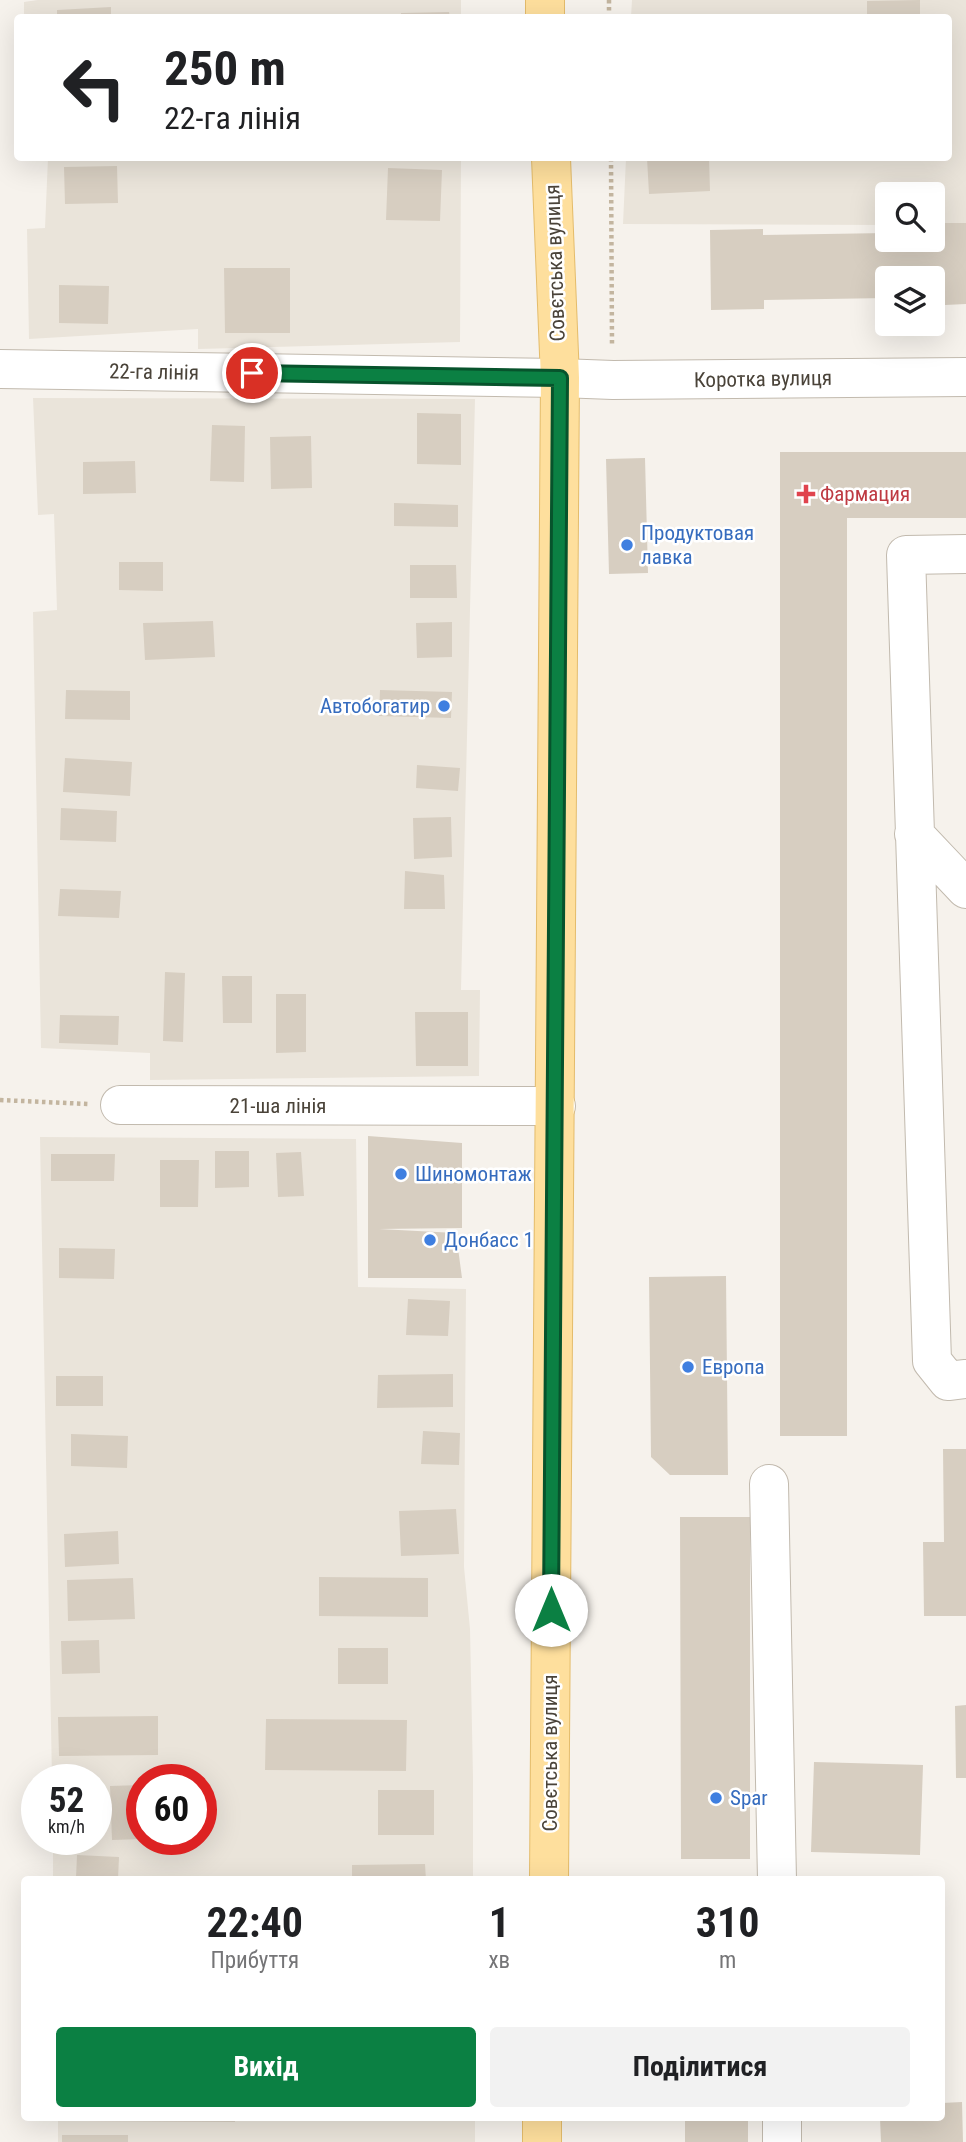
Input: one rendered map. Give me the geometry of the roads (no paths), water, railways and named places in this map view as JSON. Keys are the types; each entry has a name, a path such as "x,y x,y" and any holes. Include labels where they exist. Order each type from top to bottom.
{"main road":[{"name":"Совєтська вулиця","path":"549,1876 560,378 551,161"},
{"path":"541,2142 542,2121"}],"street":[{"name":"22-га лінія","path":"0,369 560,378"},
{"name":"Коротка вулиця","path":"560,378 613,380 966,377"},
{"path":"966,554 906,555 932,1361 948,1381 966,1379"},
{"path":"914,834 966,889"},
{"name":"21-ша лінія","path":"120,1105 556,1106"},
{"path":"769,1484 777,1876"},
{"path":"782,2121 782,2142"}],"place":[{"name":"Фармация","path":"806,494"},
{"name":"Продуктовая лавка","path":"627,545"},
{"name":"Автобогатир","path":"444,706"},
{"name":"Шиномонтаж","path":"401,1174"},
{"name":"Донбасс 1","path":"430,1240"},
{"name":"Европа","path":"688,1367"},
{"name":"Spar","path":"716,1798"}]}
